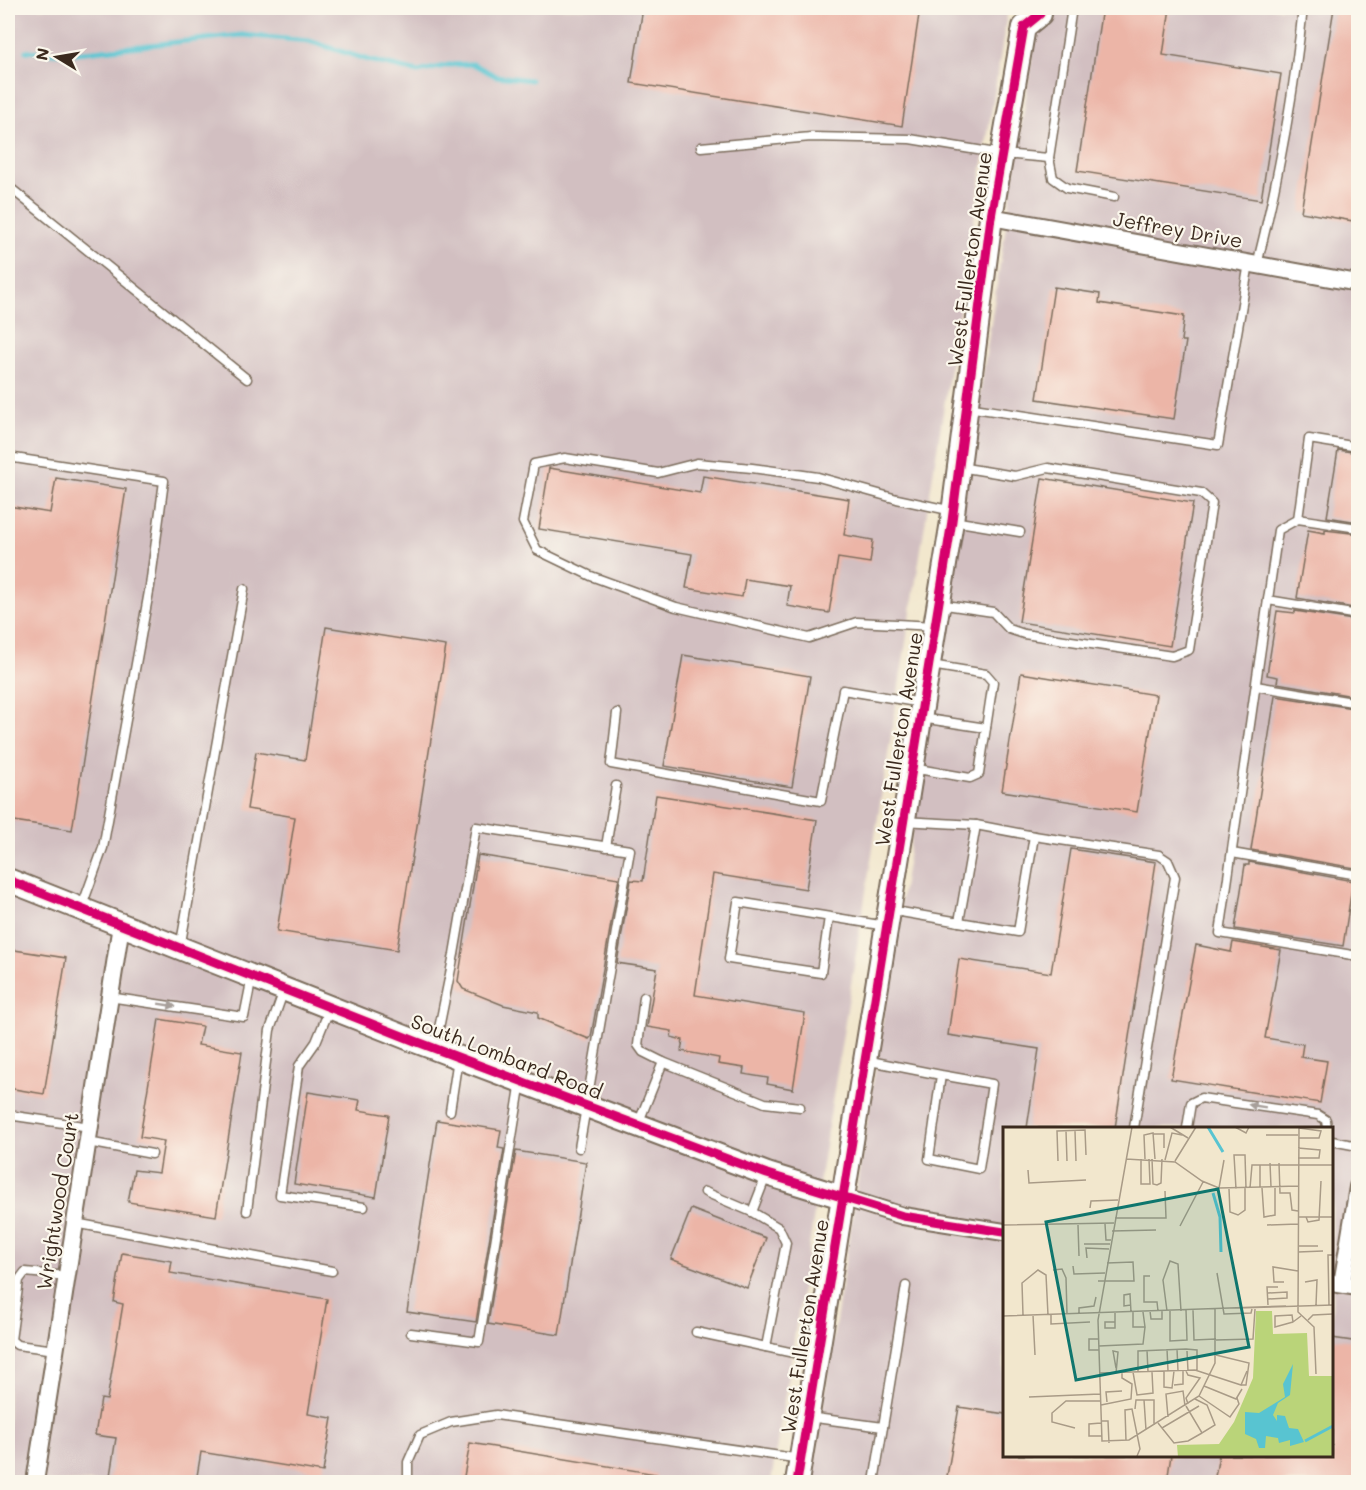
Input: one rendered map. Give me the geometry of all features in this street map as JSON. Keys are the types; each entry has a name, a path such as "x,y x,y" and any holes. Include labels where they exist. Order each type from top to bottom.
{"street":[{"name":"West Fullerton Avenue","path":"797,1482 953,516 991,217 1021,17 1040,14 1041,8"},
{"name":"Jeffrey Drive","path":"991,217 1359,283"},
{"name":"South Lombard Road","path":"8,880 330,1008 767,1174 903,1216 1003,1232"},
{"name":"Wrightwood Court","path":"35,1482 121,925"},
{"path":"1344,1285 1359,1187"}],"lane":[{"path":"1072,8 1049,158 1053,178 1067,188 1114,197"},
{"path":"967,407 1218,445 1253,264 1268,220 1296,73 1303,8"},
{"path":"701,147 811,137 910,139 1002,154 1049,158"},
{"path":"8,186 247,379"},
{"path":"1298,519 1309,439 1359,447"},
{"path":"8,457 165,481 150,586 103,848 81,909"},
{"path":"935,626 857,622 809,639 676,607 591,576 537,550 523,522 534,464 565,458 658,473 698,464 818,477 953,516 1020,532"},
{"path":"939,603 993,612 1009,629 1024,634 1172,656 1189,650 1212,503 1201,493 1048,468 1015,476 959,467"},
{"path":"1359,528 1298,519 1278,530 1220,933 1359,956"},
{"path":"180,948 244,589"},
{"path":"1268,600 1359,615"},
{"path":"912,768 970,778 978,774 986,728 993,682 986,674 929,664"},
{"path":"1256,686 1359,703"},
{"path":"617,713 610,764 821,801 843,690 986,728"},
{"path":"606,847 616,786"},
{"path":"903,821 976,825 1159,855 1168,861 1175,877 1134,1127"},
{"path":"958,922 976,825"},
{"path":"435,1048 476,827 630,850 579,1148"},
{"path":"829,917 821,973 729,959 738,902 829,917 958,922 1018,932 1034,836"},
{"path":"1232,854 1359,874"},
{"path":"110,997 244,1017 252,977"},
{"path":"247,1211 270,1030 285,990"},
{"path":"644,997 638,1045 642,1052 765,1103 800,1107"},
{"path":"330,1008 316,1042 299,1066 280,1195 364,1207"},
{"path":"450,1110 458,1057"},
{"path":"865,1059 941,1076 992,1084 979,1169 929,1159 941,1076"},
{"path":"638,1125 663,1062"},
{"path":"411,1333 479,1342 521,1081"},
{"path":"1187,1127 1191,1103 1201,1098 1318,1115 1326,1120 1327,1127"},
{"path":"8,1115 89,1135 152,1154"},
{"path":"1333,1141 1359,1146"},
{"path":"752,1212 767,1174"},
{"path":"705,1192 752,1212 779,1228 786,1243 766,1347"},
{"path":"75,1223 332,1271"},
{"path":"56,1350 17,1345 10,1340 19,1280 25,1272 67,1276"},
{"path":"874,1482 906,1286"},
{"path":"696,1332 817,1358"},
{"path":"408,1482 408,1462 420,1434 451,1422 496,1415 801,1459"},
{"path":"808,1417 883,1427"}],"shaded area":[{"path":"8,8 1008,8 771,1482 8,1482"},
{"path":"1044,8 1358,8 1358,1482 811,1482 1035,39"}],"building":[{"path":"643,8 920,8 902,126 631,83"},
{"path":"1102,8 1170,8 1163,55 1281,74 1261,200 1077,171"},
{"path":"1334,8 1359,12 1359,222 1301,212"},
{"path":"1054,287 1100,294 1099,303 1184,316 1181,341 1186,341 1174,419 1037,399"},
{"path":"1338,450 1359,453 1359,522 1327,517"},
{"path":"549,468 700,493 703,476 849,499 844,535 873,540 870,563 838,558 829,613 787,606 790,586 745,579 742,597 686,588 692,554 539,529"},
{"path":"56,478 126,489 72,830 8,820 8,506 50,513"},
{"path":"1042,478 1193,503 1170,646 1019,622"},
{"path":"1308,530 1359,534 1359,609 1297,598"},
{"path":"1277,611 1295,613 1295,611 1359,621 1359,697 1277,683 1278,677 1267,675"},
{"path":"326,627 446,646 397,950 277,931 295,817 247,809 256,752 305,760"},
{"path":"683,655 810,676 792,787 664,766"},
{"path":"1021,673 1156,695 1137,812 1002,791"},
{"path":"1275,696 1359,709 1359,862 1356,862 1355,868 1251,850"},
{"path":"656,795 817,820 806,889 713,874 695,995 805,1013 793,1089 767,1084 768,1078 743,1074 744,1068 718,1064 719,1058 681,1051 683,1040 671,1037 672,1031 647,1027 657,969 617,963 631,880 643,881"},
{"path":"1071,849 1156,862 1115,1127 1027,1127 1039,1049 948,1035 959,959 1051,973"},
{"path":"478,855 619,878 589,1039 538,1018 538,1012 503,1005 463,989 458,981"},
{"path":"1249,862 1353,881 1343,946 1235,929 1245,865 1249,865"},
{"path":"1233,942 1281,950 1265,1038 1303,1044 1301,1057 1327,1061 1320,1103 1171,1079 1196,945 1231,952"},
{"path":"8,949 66,958 44,1094 8,1088"},
{"path":"159,1019 202,1026 198,1045 242,1052 216,1216 128,1202 134,1170 159,1173 164,1141 140,1137"},
{"path":"308,1092 360,1100 358,1110 389,1115 376,1197 294,1184"},
{"path":"437,1120 501,1130 498,1148 504,1149 476,1322 407,1312"},
{"path":"516,1151 586,1162 559,1335 488,1324"},
{"path":"691,1209 766,1238 747,1288 671,1259"},
{"path":"122,1253 172,1261 170,1273 327,1299 308,1414 332,1418 323,1472 201,1452 196,1482 109,1482 116,1438 95,1435 101,1399 107,1400 123,1304 114,1302"},
{"path":"1333,1338 1359,1342 1359,1482 1214,1482 1219,1457 1333,1457"},
{"path":"959,1407 1003,1414 1003,1457 1171,1457 1167,1482 946,1482"},
{"path":"470,1443 656,1474 655,1482 463,1482"}],"waterway":[{"path":"26,51 66,54 242,35 309,41 368,60 418,72 449,65 473,64 496,76 531,80"}],"cycle path":[{"path":"797,1482 952,521 991,217 1024,27 1040,14 1040,8"},
{"path":"8,880 415,1041 767,1174 903,1216 1003,1232"}]}
